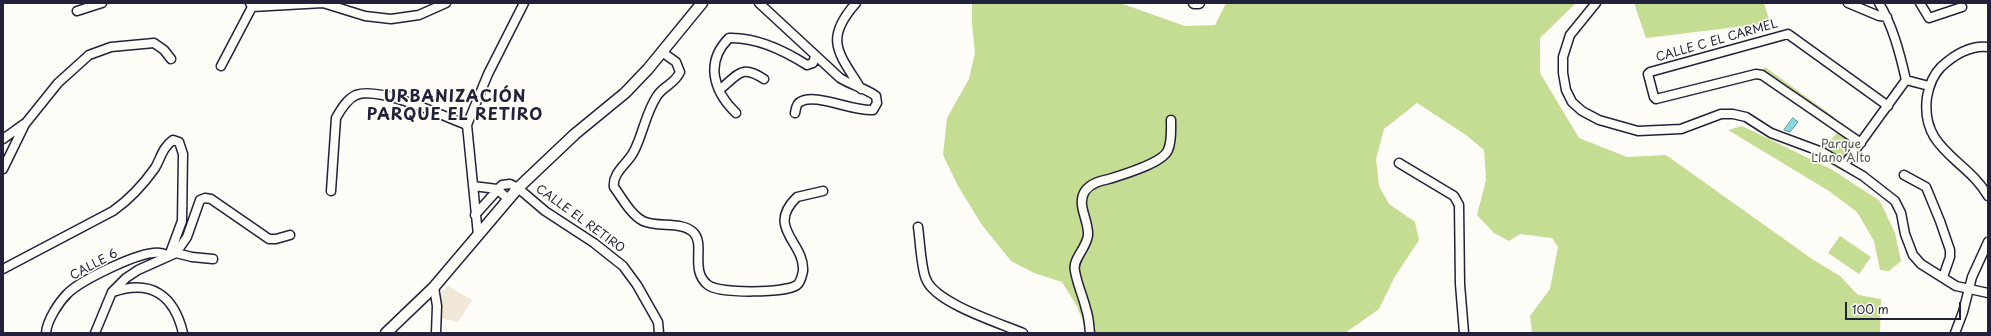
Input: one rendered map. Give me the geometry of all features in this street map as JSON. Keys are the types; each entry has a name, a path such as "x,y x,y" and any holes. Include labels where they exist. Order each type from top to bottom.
{"street":[{"path":"77,11 102,3"},
{"path":"221,66 251,5 323,3 364,16 392,19 419,15 446,3"},
{"path":"478,235 468,125 488,74 524,3"},
{"path":"386,333 434,287 518,188 575,134 625,93 662,52 702,3"},
{"path":"759,3 840,78 849,84 861,88 876,96 877,106 873,110 863,111 821,100 808,100 800,101 796,106 795,113"},
{"path":"856,3 847,12 839,28 836,41 840,55 861,88"},
{"path":"1194,3 1199,3"},
{"path":"1596,3 1570,35 1563,57 1563,73 1566,90 1572,102 1582,111 1599,120 1618,127 1638,131 1655,132 1681,130 1722,114 1733,114 1746,117 1771,133 1822,152 1845,164 1863,176 1895,201 1901,213 1905,234 1913,254 1921,264 1956,286 1988,293"},
{"path":"1848,3 1887,18"},
{"path":"1845,164 1906,80 1900,53 1887,18 1879,3"},
{"path":"1920,3 1929,18 1962,7"},
{"name":"CALLE C EL CARMEL","path":"1861,143 1762,75 1756,74 1660,99 1654,97 1648,77 1650,72 1788,34 1888,106"},
{"path":"736,113 725,103 714,76 714,66 717,56 729,38 741,37 755,41 793,56 807,65 814,63 815,56"},
{"path":"3,169 25,124 58,82 89,55 111,46 154,43 164,50 171,59"},
{"path":"1988,47 1968,49 1952,57 1940,68 1929,86 1926,115 1934,138 1938,144 1981,184 1988,196"},
{"path":"662,52 676,62 680,72 675,82 658,94 651,105 633,154 616,175 614,187 627,205 643,221 684,228 694,232 698,241 698,271 709,286 715,289 747,292 786,289 797,286 800,282 803,270 800,255 786,230 784,220 786,213 797,197 823,191"},
{"path":"719,90 744,71 753,71 764,79"},
{"path":"1906,80 1929,86"},
{"path":"331,191 336,118 341,108 356,95 380,94 402,100 468,125"},
{"path":"1090,333 1087,311 1074,270 1078,256 1085,248 1088,238 1088,228 1081,202 1082,197 1087,189 1095,183 1154,162 1165,155 1168,151 1171,137 1171,120"},
{"path":"3,139 25,124"},
{"path":"3,269 127,201 147,179 156,166 163,150 173,140 179,142 183,154 182,221 172,254"},
{"path":"1399,163 1454,196 1459,205 1460,284 1464,333"},
{"path":"1904,175 1926,187 1940,221 1950,250 1950,257 1943,277"},
{"path":"475,215 497,189 506,184 510,184 518,188"},
{"path":"473,186 497,189 508,199"},
{"name":"CALLE EL RETIRO","path":"518,188 545,211 594,243 623,266 637,285 658,322 659,333"},
{"path":"95,333 112,292 126,278 138,270 172,254 187,237 200,200 205,198 211,199 269,239 276,239 290,235"},
{"path":"918,227 925,278 934,291 952,304 1023,333"},
{"path":"1955,333 1963,312 1972,277 1988,242"},
{"name":"CALLE 6","path":"46,333 56,309 67,294 80,284 102,272 144,255 160,253 213,259"},
{"path":"112,292 140,286 154,290 161,295 175,311 183,333"},
{"path":"434,287 437,306 436,333"}],"shaded area":[{"path":"448,286 472,300 458,322 440,318 440,295"}],"green space":[{"path":"972,3 1120,3 1185,26 1215,25 1226,3 1576,3 1540,38 1540,73 1579,138 1627,157 1666,155 1812,259 1840,276 1858,295 1881,299 1880,333 1532,333 1530,316 1550,289 1558,247 1552,238 1520,234 1509,241 1494,233 1477,215 1486,180 1484,150 1466,135 1417,103 1384,129 1376,159 1379,186 1389,204 1415,222 1419,240 1394,278 1379,309 1345,333 1087,333 1077,306 1062,282 1034,273 1011,261 982,225 958,186 943,155 947,118 969,79 975,53 972,24"},
{"path":"1634,3 1764,3 1770,23 1646,38"},
{"path":"1765,67 1834,117 1829,127 1758,76"},
{"path":"1742,126 1831,169 1880,201 1895,233 1901,261 1889,271 1880,270 1874,241 1857,212 1829,191 1728,130"},
{"name":"Parque Llano Alto","path":"1839,131 1861,145 1850,175 1824,161 1825,146"},
{"path":"1840,236 1871,257 1859,274 1828,253"}],"water":[{"path":"1793,118 1798,122 1790,132 1784,130"}],"district":[{"name":"URBANIZACIÓN PARQUE EL RETIRO","path":"455,107"}]}
